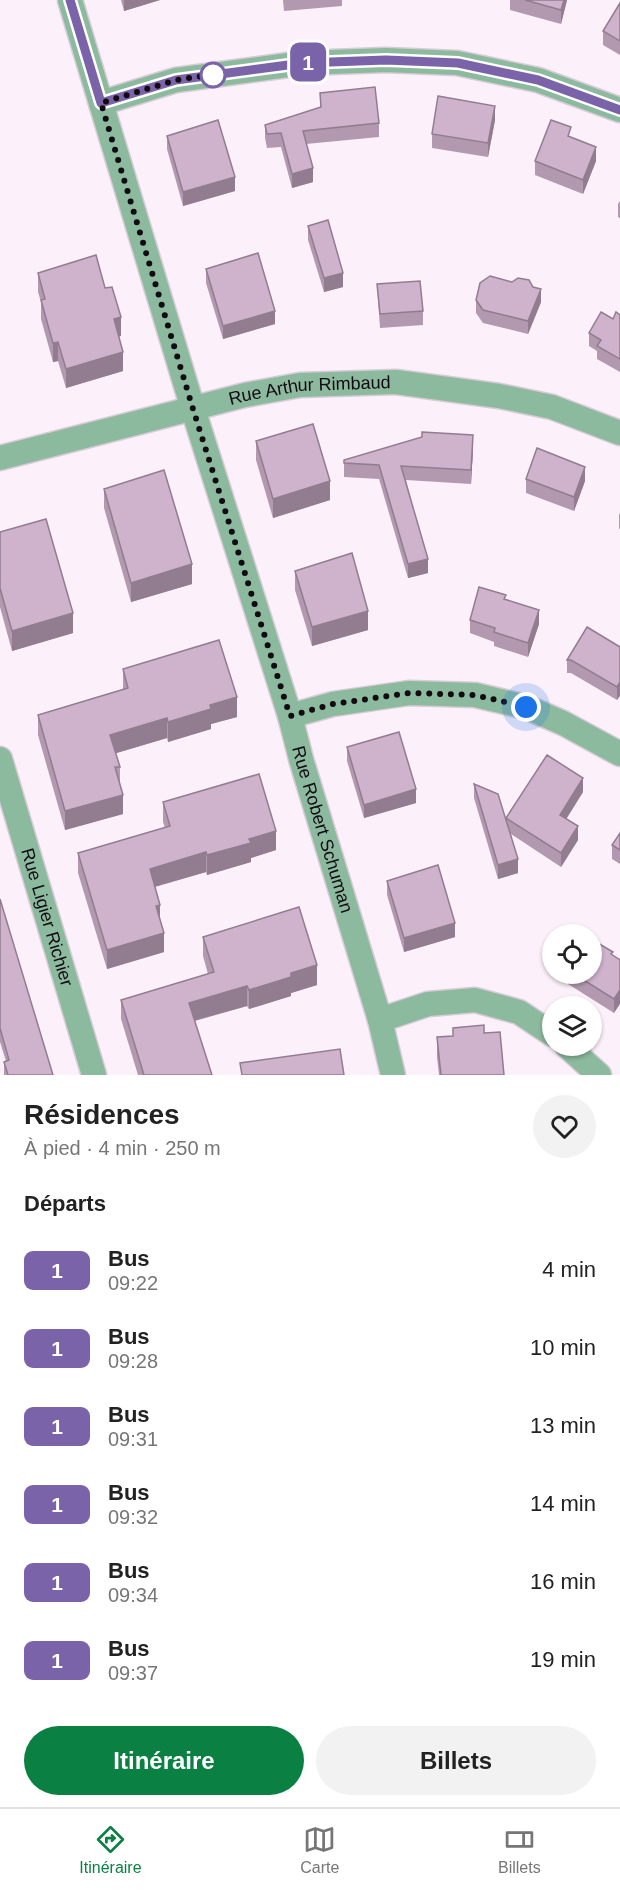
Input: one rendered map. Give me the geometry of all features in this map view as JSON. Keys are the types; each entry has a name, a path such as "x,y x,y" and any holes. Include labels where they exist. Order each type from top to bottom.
{"street":[{"name":"Rue Robert Schuman","path":"69,0 193,409 290,716 380,1020 393,1075"},
{"path":"101,103 176,80 303,63 386,60 469,65 538,80 620,110"},
{"name":"Rue Arthur Rimbaud","path":"0,458 245,395 300,385 396,382 499,396 552,407 620,432"},
{"path":"290,716 333,704 409,693 475,695 526,707 563,723 620,754"},
{"name":"Rue Ligier Richier","path":"0,759 94,1075"},
{"path":"380,1020 428,1004 475,1000 519,1012 542,1027"},
{"path":"578,1056 599,1075"}],"building":[{"path":"525,0 564,0 561,10"},
{"path":"620,3 620,41 603,31"},
{"path":"375,87 379,123 303,131 313,168 292,174 281,133 267,134 265,125 321,107 320,93"},
{"path":"438,96 495,106 488,143 432,134"},
{"path":"218,120 235,177 183,192 167,136"},
{"path":"551,120 571,127 568,136 596,147 583,180 535,161"},
{"path":"328,220 343,273 324,278 308,226"},
{"path":"258,253 275,311 223,326 206,269"},
{"path":"96,255 105,288 112,287 121,317 114,319 123,352 66,369 58,342 53,343 41,300 45,299 38,273"},
{"path":"490,276 512,282 518,278 529,280 533,287 541,289 528,321 483,310 476,300 480,283"},
{"path":"420,281 423,311 380,314 377,284"},
{"path":"601,312 613,319 616,312 620,315 620,359 597,346 601,340 589,333"},
{"path":"313,424 330,481 273,499 256,441"},
{"path":"422,432 473,435 471,470 401,466 428,559 408,564 379,465 344,463 344,460 422,437"},
{"path":"537,448 585,467 574,497 526,479"},
{"path":"164,470 192,564 131,583 104,489"},
{"path":"46,519 73,613 12,631 0,588 0,532"},
{"path":"352,553 368,611 312,627 295,571"},
{"path":"479,587 506,595 504,599 539,610 528,643 494,632 495,628 470,620"},
{"path":"587,627 620,647 620,682 617,687 571,660 567,660"},
{"path":"219,640 237,697 210,705 211,709 168,722 167,718 110,735 120,767 115,767 123,795 65,811 38,715 128,688 123,669"},
{"path":"399,732 416,789 364,805 347,747"},
{"path":"547,755 583,778 560,815 578,826 561,853 506,818"},
{"path":"259,774 276,831 249,839 251,843 207,855 206,852 150,869 160,905 156,906 164,933 107,950 78,853 170,826 163,802"},
{"path":"474,784 498,794 518,859 498,865"},
{"path":"620,833 620,850 612,845"},
{"path":"438,865 455,923 404,938 387,881"},
{"path":"0,899 53,1075 8,1075 4,1062 9,1060 0,1028"},
{"path":"299,907 317,965 291,973 291,977 249,990 247,986 189,1003 212,1075 144,1075 121,1000 214,972 203,937"},
{"path":"602,946 613,952 611,954 620,960 620,990 614,999 590,984 602,984"},
{"path":"484,1025 484,1033 500,1032 504,1075 441,1075 437,1037 453,1036 453,1028"},
{"path":"340,1049 344,1075 242,1075 240,1063"}],"bus line":[{"name":"1","path":"70,0 101,103 176,80 303,63 386,60 458,63 538,80 620,110"}],"route":[{"path":"213,75 217,74 176,80 101,103 193,409 290,716 333,704 409,693 475,695 526,707"}]}
